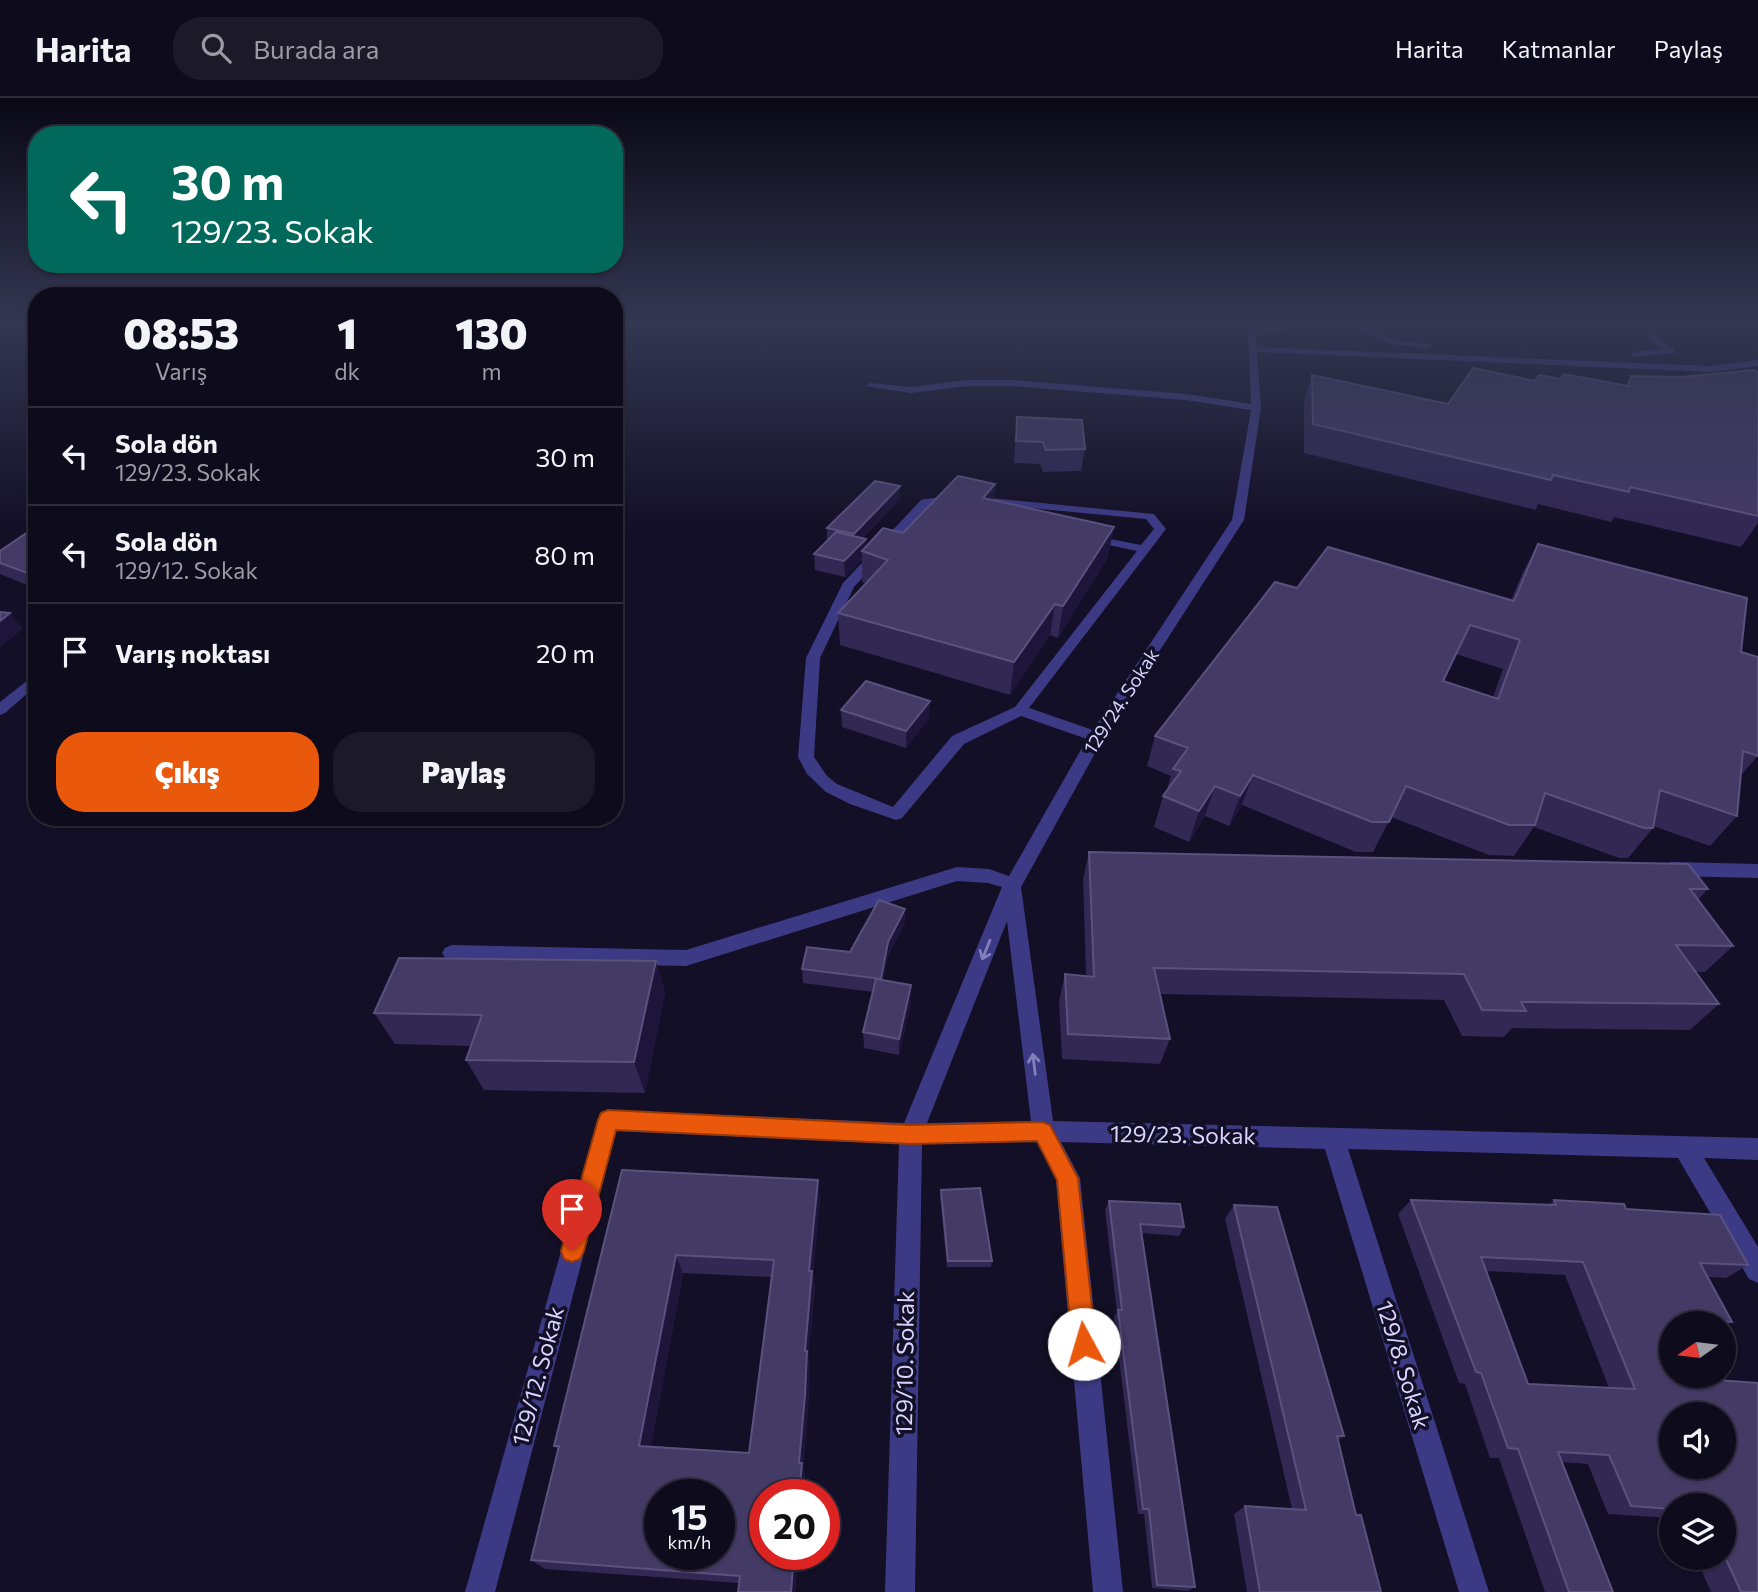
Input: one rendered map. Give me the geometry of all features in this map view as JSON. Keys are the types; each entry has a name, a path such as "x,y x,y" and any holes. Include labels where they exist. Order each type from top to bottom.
{"street":[{"path":"1108,391 1186,397 1256,408 1255,391"},
{"name":"129/24. Sokak","path":"911,1134 1013,886 1096,737 1238,520 1256,408"},
{"path":"958,498 1150,516 1160,529 1144,549 1020,710 958,740 896,814 832,790 814,773 806,757 813,658 848,586 925,502 958,498"},
{"path":"1076,535 1144,549"},
{"path":"0,710 28,685"},
{"path":"1020,710 1096,737"},
{"path":"1646,869 1758,871"},
{"path":"452,953 686,958 957,874 989,876 1013,886 1042,1131 1068,1178 1108,1592"},
{"name":"129/23. Sokak","path":"608,1120 911,1134 1042,1131 1758,1149"},
{"name":"129/12. Sokak","path":"480,1592 608,1120"},
{"name":"129/10. Sokak","path":"900,1592 911,1134"},
{"name":"129/8. Sokak","path":"1333,1138 1474,1592"},
{"path":"1685,1148 1758,1270"}],"building":[{"path":"1312,391 1386,391 1448,404 1457,391 1758,391 1758,516 1630,487 1629,492 1553,475 1551,480 1313,424"},
{"path":"1017,417 1082,420 1085,449 1046,450 1043,442 1016,441"},
{"path":"958,476 995,484 983,498 1114,527 1063,606 1055,604 1014,662 838,613 888,560 862,551 883,528 903,533"},
{"path":"875,481 900,486 854,534 827,528"},
{"path":"28,532 28,573 0,563 0,551"},
{"path":"836,532 866,539 844,561 814,554"},
{"path":"1538,544 1747,598 1741,652 1758,657 1758,756 1743,751 1737,816 1660,790 1653,828 1644,828 1545,793 1535,825 1509,825 1406,786 1389,822 1372,822 1253,775 1240,796 1215,786 1199,811 1163,796 1181,771 1173,769 1188,748 1155,736 1275,582 1297,588 1328,547 1514,601","holes":["1470,625 1520,640 1498,699 1443,681"]},
{"path":"0,612 10,613 0,621"},
{"path":"866,681 930,701 906,731 841,710"},
{"path":"1089,852 1688,864 1708,889 1690,889 1733,946 1676,945 1719,1004 1521,1002 1526,1011 1482,1010 1464,974 1154,968 1170,1039 1068,1034 1065,974 1094,977"},
{"path":"879,900 905,909 888,942 881,979 802,969 807,947 850,952"},
{"path":"399,958 656,961 634,1062 466,1060 482,1015 374,1013"},
{"path":"876,979 911,985 899,1039 863,1032"},
{"path":"622,1170 818,1180 809,1271 812,1271 805,1351 800,1479 749,1479 749,1570 793,1570 791,1592 738,1592 740,1576 662,1570 735,1570 735,1479 644,1479 644,1569 531,1560 559,1446 554,1446","holes":["676,1255 774,1260 749,1453 639,1446"]},
{"path":"980,1188 992,1261 948,1261 941,1190"},
{"path":"1411,1200 1556,1205 1554,1200 1624,1204 1626,1209 1720,1215 1748,1265 1700,1263 1726,1311 1659,1311 1659,1388 1736,1388 1736,1381 1758,1383 1758,1592 1741,1592 1731,1570 1736,1570 1736,1493 1659,1493 1659,1508 1631,1506 1609,1455 1558,1452 1613,1592 1569,1592 1518,1449 1508,1448 1481,1373 1476,1372","holes":["1481,1257 1583,1262 1635,1389 1528,1384"]},
{"path":"1109,1201 1180,1204 1184,1227 1140,1224 1195,1587 1157,1585 1149,1509 1143,1509 1118,1310 1122,1310"},
{"path":"1234,1205 1277,1207 1344,1436 1337,1436 1356,1515 1361,1515 1381,1592 1260,1592 1245,1506 1306,1510"}],"route":[{"path":"572,1251 608,1120 911,1134 1042,1131 1068,1178 1084,1344"}]}
